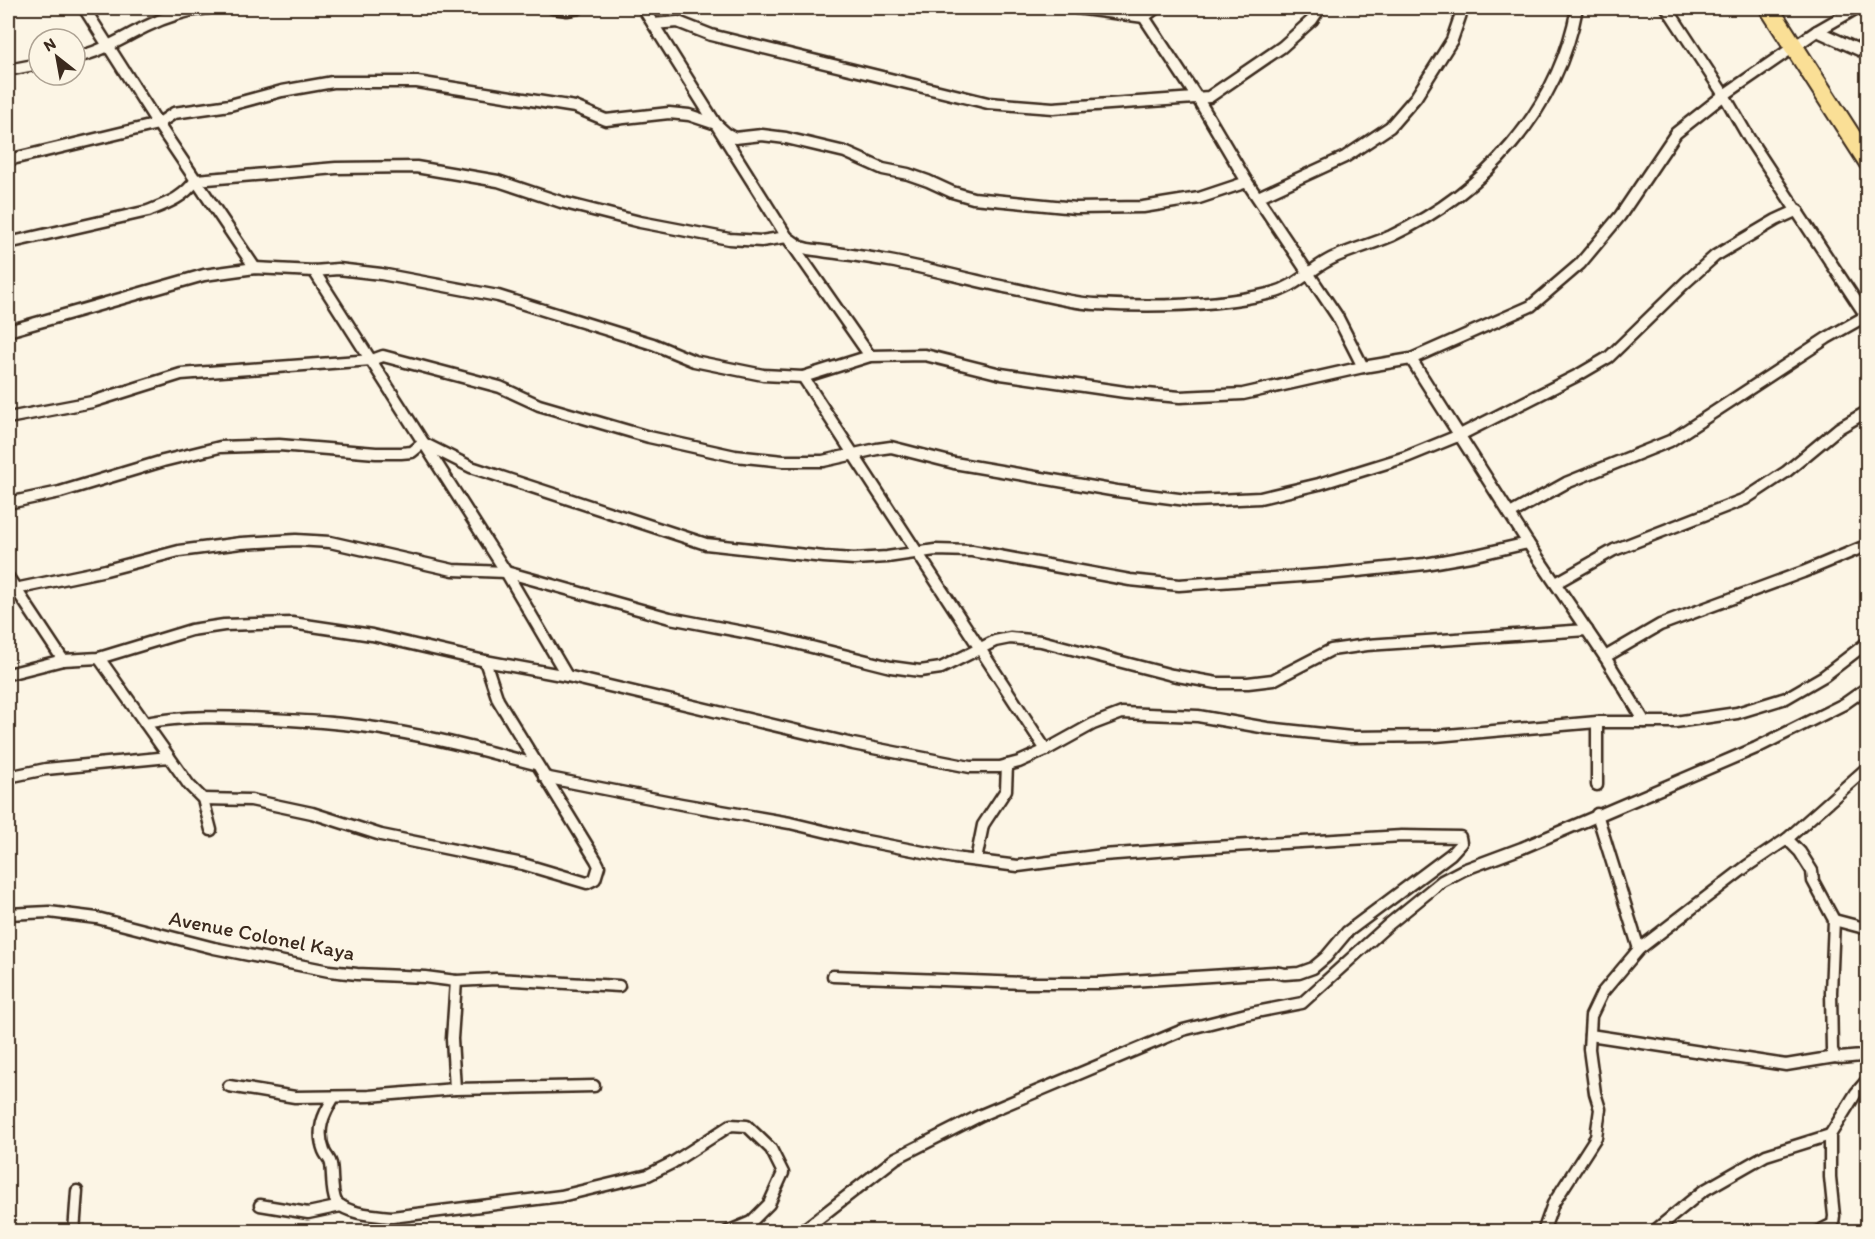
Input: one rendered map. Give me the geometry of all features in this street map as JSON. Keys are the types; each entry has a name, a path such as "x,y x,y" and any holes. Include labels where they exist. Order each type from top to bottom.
{"highway":[{"path":"1769,8 1868,162"}],"street":[{"path":"84,8 158,124 255,268"},
{"path":"87,55 157,22 188,10 208,8"},
{"path":"553,8 567,10 579,8"},
{"path":"643,8 787,237 870,356"},
{"path":"1076,8 1141,12 1156,8"},
{"path":"653,24 678,22 711,35 988,103 1053,108 1209,97 1282,47 1311,20 1320,8"},
{"path":"1258,197 1345,157 1390,127 1416,98 1452,40 1463,8"},
{"path":"196,180 336,168 416,168 498,181 561,202 651,225 729,239 761,241 787,237 808,249 889,261 1093,304 1201,304 1274,293 1308,275 1333,258 1389,237 1428,216 1468,189 1505,154 1533,118 1561,63 1574,26 1577,8"},
{"path":"1510,514 1566,483 1670,441 1827,338 1867,318 1750,140 1724,95 1667,8"},
{"path":"8,331 204,275 255,268 314,271 338,269 381,274 498,296 653,344 694,361 763,375 803,377 870,356 925,355 1001,374 1125,392 1180,397 1243,394 1411,359 1531,306 1580,264 1620,216 1676,133 1724,95 1817,32 1857,8"},
{"path":"1141,12 1198,99 1247,182 1337,316 1364,367"},
{"path":"1817,32 1868,54"},
{"path":"8,70 27,66"},
{"path":"8,159 158,124 174,113 230,105 282,91 333,82 417,82 575,107 606,120 669,113 689,115 716,124 735,138 762,135 786,138 845,152 883,169 928,180 952,192 973,198 1076,208 1143,207 1199,198 1247,182"},
{"path":"8,243 148,211 188,192 196,180"},
{"path":"8,418 92,402 180,374 372,360 383,356 500,387 538,405 650,437 735,456 783,461 823,461 891,447 954,464 1194,501 1260,498 1319,484 1406,457 1460,435 1609,357 1715,256 1776,220 1798,210"},
{"path":"314,271 506,572 567,676"},
{"path":"1411,359 1645,722"},
{"path":"803,377 978,649 1046,750"},
{"path":"1556,583 1614,550 1745,499 1786,472 1839,429 1868,411"},
{"path":"8,503 60,492 163,461 220,447 279,446 393,453 412,452 423,443"},
{"path":"423,443 471,467 706,543 769,552 854,559 935,550 972,551 1130,580 1179,585 1425,564 1528,543"},
{"path":"11,588 106,570 179,551 241,543 296,540 330,542 453,570 506,572 669,618 780,639 891,667 920,671 941,668 995,641 1010,638 1041,641 1172,675 1217,683 1273,680 1331,650 1587,630"},
{"path":"1605,657 1660,625 1803,572 1868,545"},
{"path":"8,577 11,588 63,660"},
{"path":"8,674 63,660 99,658 191,630 224,625 292,623 372,635 485,661 567,676 853,744 970,767 1000,767 1046,750 1092,724 1122,713 1198,716 1267,728 1351,737 1436,736 1598,722 1676,722 1737,713 1786,698 1824,676 1868,642"},
{"path":"99,658 189,785 203,799 211,830"},
{"path":"203,799 251,800 312,813 381,835 523,864 587,882 595,879 599,866 596,860 535,764 498,700 485,661"},
{"path":"801,1232 896,1158 981,1115 1183,1030 1246,1014 1302,1004 1388,925 1442,881 1463,870 1522,848 1756,748 1835,709 1868,687"},
{"path":"145,723 173,718 211,716 385,729 453,743 535,764"},
{"path":"1597,785 1598,722"},
{"path":"8,777 46,769 169,757"},
{"path":"976,860 982,825 1006,790 1007,765"},
{"path":"1543,1232 1553,1204 1596,1137 1600,1109 1588,1049 1591,1016 1602,993 1639,950 1747,866 1787,839 1868,766"},
{"path":"544,777 790,823 861,840 1018,866 1126,854 1402,837 1460,837 1461,843 1451,854 1347,932 1326,957 1313,968 1299,973 1274,972 1099,983 833,976"},
{"path":"1597,814 1639,950"},
{"path":"1787,839 1800,852 1812,871 1813,881 1834,920 1831,992 1834,1057"},
{"name":"Avenue Colonel Kaya","path":"8,914 49,912 97,918 214,948 330,971 456,981 496,980 619,987"},
{"path":"1834,920 1868,929"},
{"path":"455,1089 452,1039 456,981"},
{"path":"1590,1035 1786,1065 1834,1057 1840,1059 1868,1057"},
{"path":"1817,1232 1833,1224 1830,1135 1856,1093 1868,1079"},
{"path":"229,1086 296,1097 334,1097 455,1089 594,1086"},
{"path":"334,1097 322,1116 322,1140 330,1163 334,1198 341,1206 365,1214 392,1217 561,1196 648,1175 730,1125 747,1126 771,1149 783,1173 769,1204 751,1222 727,1232"},
{"path":"1653,1232 1703,1191 1766,1155 1830,1135"},
{"path":"74,1232 77,1191"},
{"path":"260,1205 308,1213 341,1206"}]}
